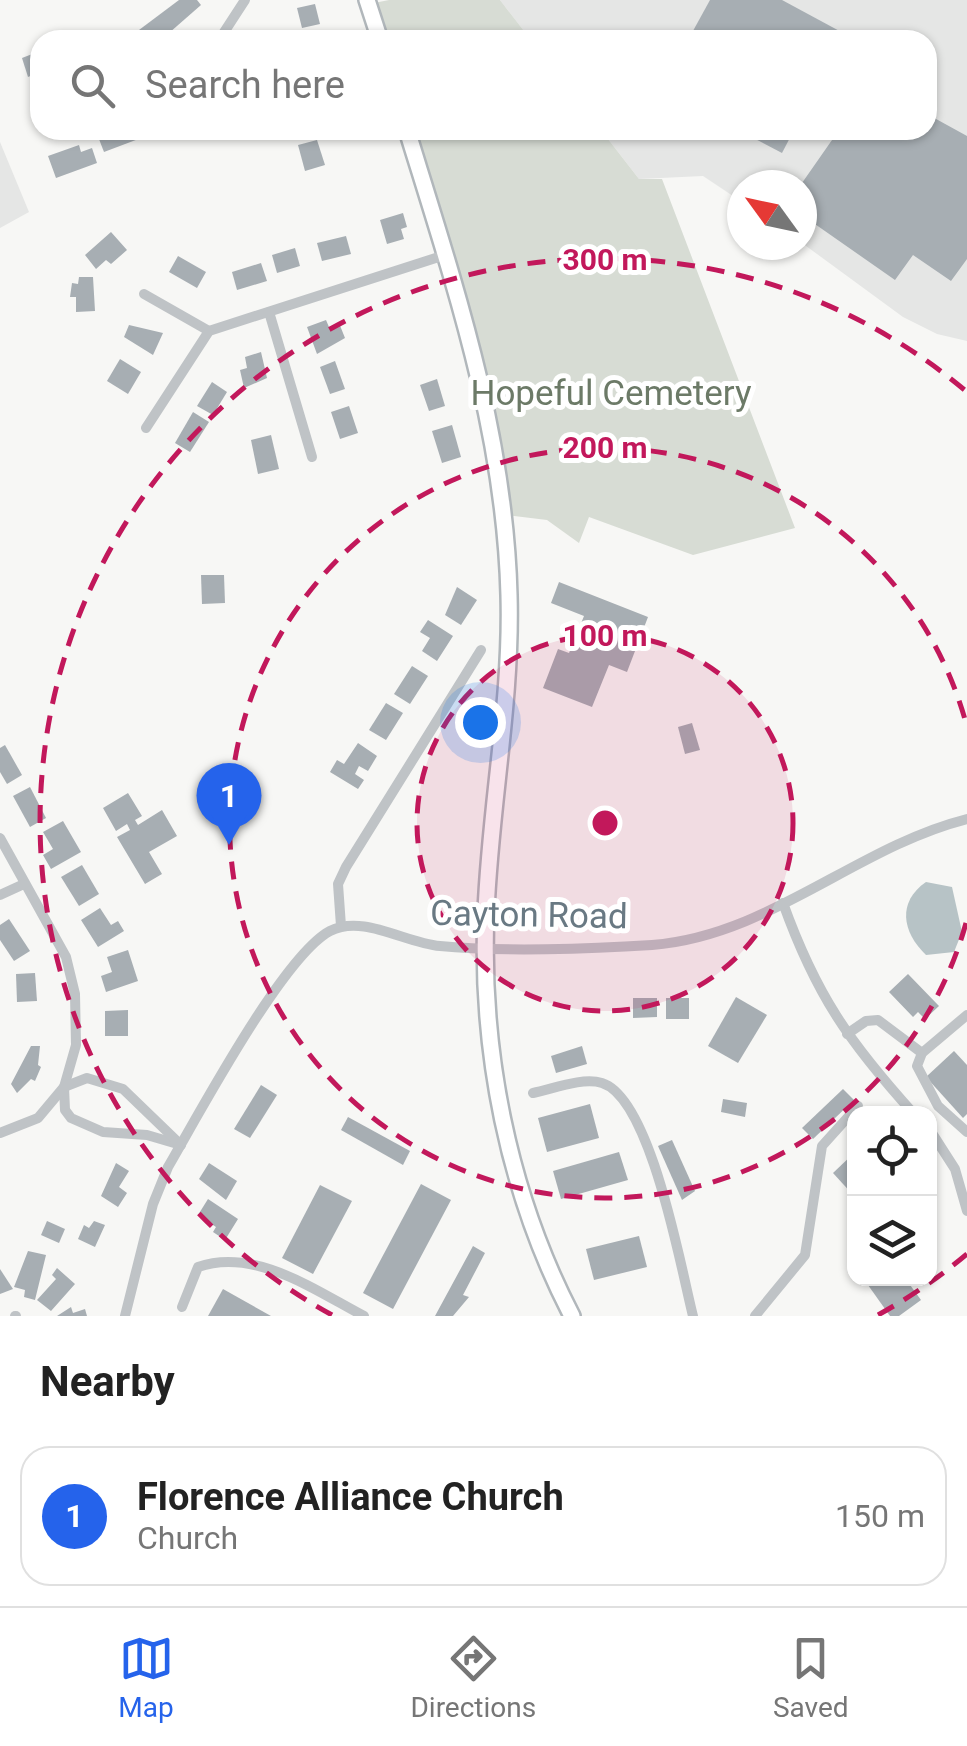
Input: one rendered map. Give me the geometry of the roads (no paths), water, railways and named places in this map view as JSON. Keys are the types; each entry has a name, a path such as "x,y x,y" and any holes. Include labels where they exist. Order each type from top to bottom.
{"main road":[{"path":"368,0 377,30"},
{"path":"410,140 478,367 505,515 509,670 484,946 487,1012 504,1126 536,1235 572,1316"}],"street":[{"path":"225,30 244,0"},
{"path":"146,428 209,331 445,255"},
{"path":"144,294 209,331"},
{"path":"269,312 312,457"},
{"path":"125,1316 153,1204 181,1145 294,962 310,944 341,926 338,884 346,868 481,650"},
{"name":"Cayton Road","path":"341,926 362,926 440,946 674,942 732,928 908,838 967,819"},
{"path":"0,838 66,958 74,994 76,1045 64,1087 65,1110 87,1127 147,1134 181,1145"},
{"path":"0,895 24,884"},
{"path":"783,904 808,970 847,1034 907,1106"},
{"path":"967,1014 922,1053 918,1071 938,1106 967,1132"},
{"path":"847,1034 866,1021 878,1020 922,1053"},
{"path":"0,1133 38,1118 64,1087 87,1078 122,1089 181,1145"},
{"path":"534,1093 595,1082 615,1090 628,1106 650,1157 694,1316"},
{"path":"756,1316 805,1255 822,1146 847,1118"},
{"path":"937,1142 954,1170 967,1211"},
{"path":"182,1307 198,1267 242,1265 283,1273 364,1316"}],"place":[{"name":"Florence Alliance Church","path":"229,845"}],"park label":[{"name":"Hopeful Cemetery","path":"611,393"}]}
